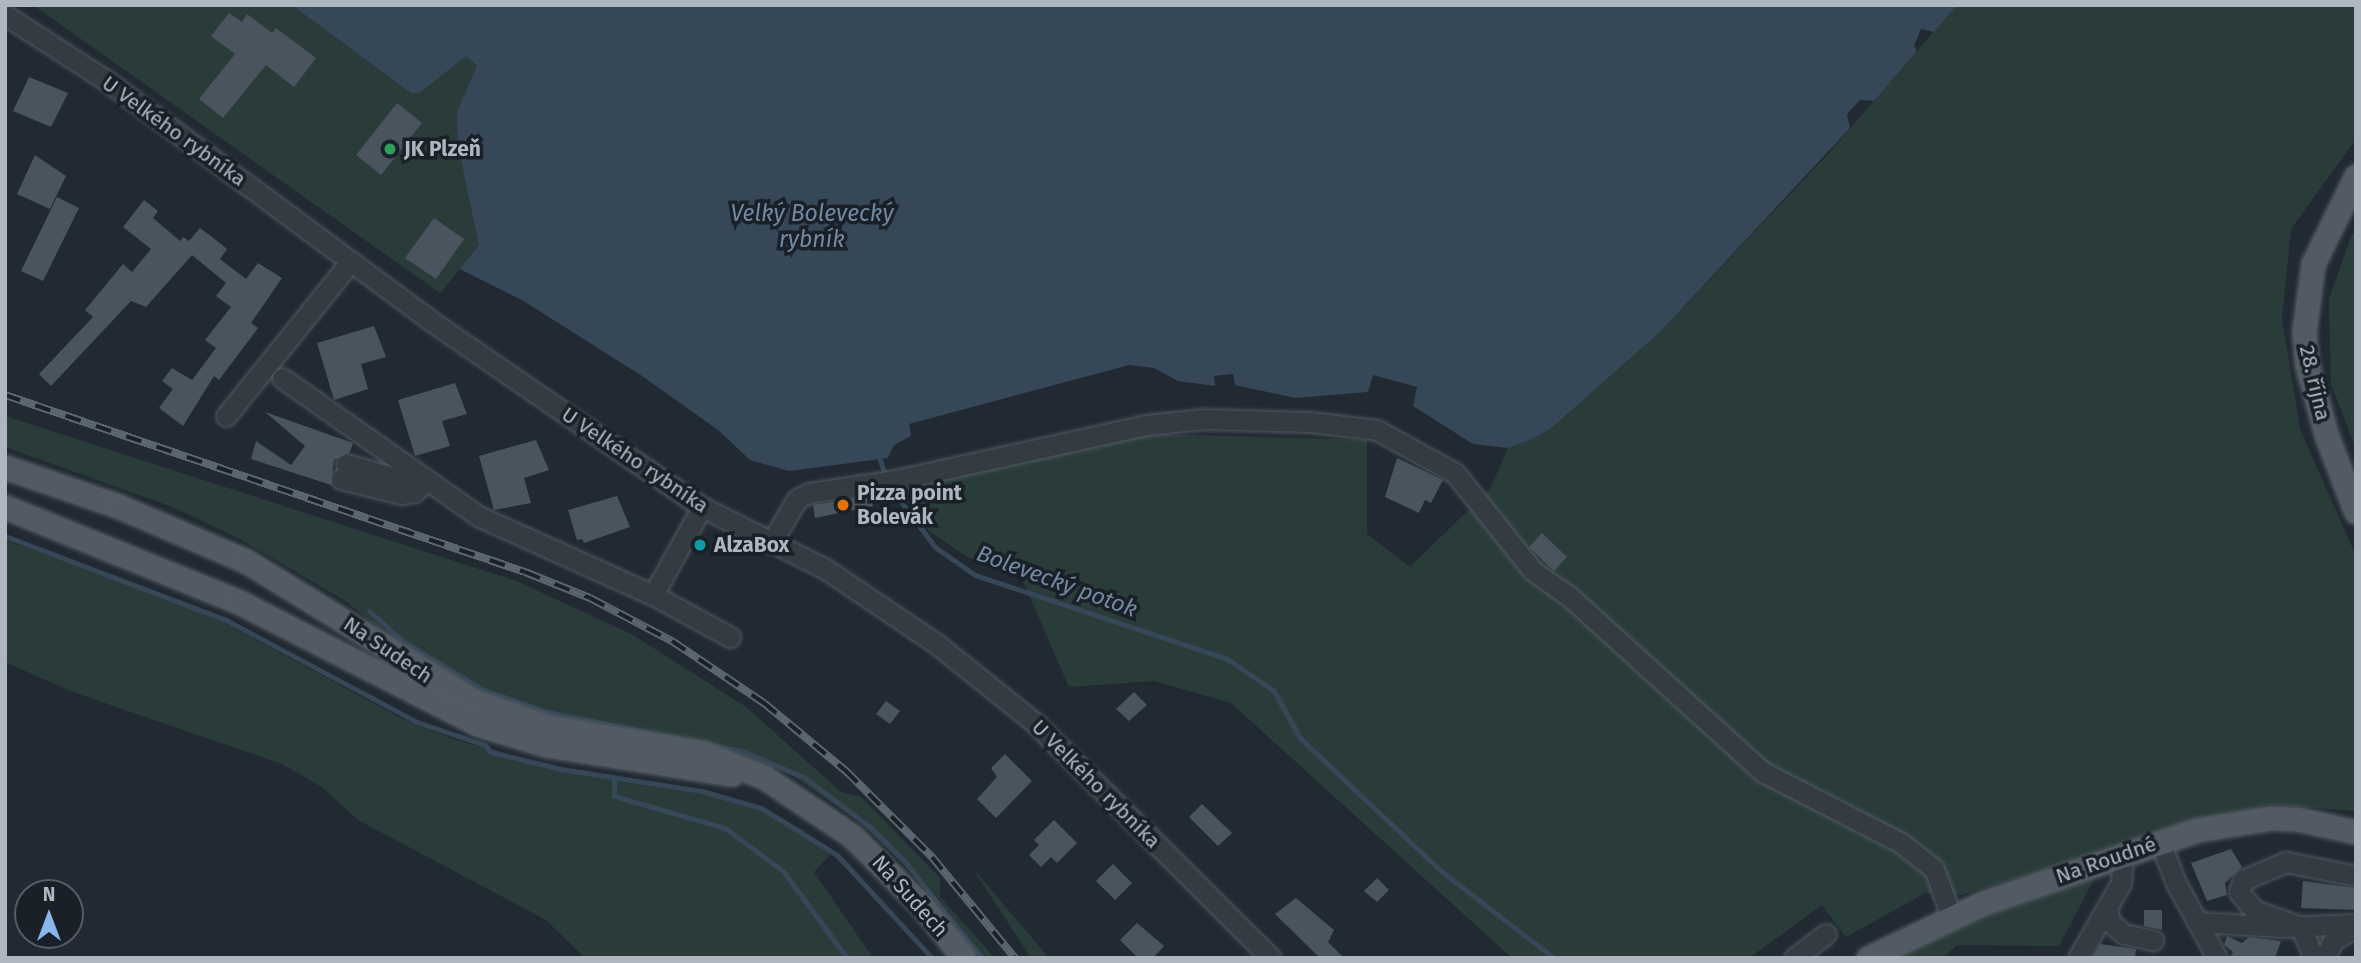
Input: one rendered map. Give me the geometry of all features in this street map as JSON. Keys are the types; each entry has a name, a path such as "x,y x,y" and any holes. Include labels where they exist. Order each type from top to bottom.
{"main road":[{"name":"28. října","path":"2356,176 2313,264 2304,332 2308,365 2327,437 2356,512"},
{"name":"Na Sudech","path":"5,467 118,506 246,561 305,594 421,673 475,702 548,727 703,753 785,789 834,821 869,851 964,958"},
{"name":"Na Sudech","path":"5,507 239,602 477,724 546,744 721,772 785,789"},
{"name":"Na Roudné","path":"1868,958 1951,916 2123,853 2234,822 2270,818 2307,820 2356,832"}],"street":[{"name":"U Velkého rybníka","path":"5,15 107,81 351,261 702,507 775,537 891,612 1014,704 1271,958"},
{"path":"226,416 351,261"},
{"path":"282,378 478,516 653,595 730,637"},
{"path":"775,537 797,499 896,481 1146,425 1204,419 1310,422 1377,430 1455,473 1533,571 1570,597 1763,772 1901,844 1934,869 1951,916"},
{"path":"343,471 395,478 423,478"},
{"path":"653,595 702,507"},
{"path":"2160,842 2197,922 2219,955"},
{"path":"2066,958 2081,951 2121,884 2123,853"},
{"path":"2315,958 2301,927 2254,910 2239,892 2243,880 2286,862 2356,876"},
{"path":"2107,907 2110,922 2124,934 2152,940"},
{"path":"2197,922 2301,927 2356,926"},
{"path":"2324,958 2334,939 2356,926"},
{"path":"1794,958 1826,934"}],"shaded area":[{"name":"JK Plzeň","path":"33,5 531,5 522,300 460,269 440,293"},
{"path":"1957,5 2356,5 2356,139 2291,229 2282,319 2300,429 2356,556 2356,811 2270,805 1961,895 1925,893 1846,937 1822,905 1749,958 1512,958 1231,703 1154,681 1069,687 1021,576 969,558 929,531 898,487 1153,434 1367,440 1367,534 1410,567 1490,489 1508,448 1527,441 1661,331 1828,154"},
{"path":"2352,234 2356,234 2356,449 2331,384 2329,299"},
{"path":"5,416 519,582 633,635 746,707 841,792 861,797 940,878 940,897 995,958 984,958 936,895 857,820 792,775 713,745 533,712 481,693 386,635 347,602 245,542 175,508 5,447"},
{"path":"5,540 132,584 223,622 403,719 456,740 560,768 697,790 763,808 803,830 831,854 814,872 873,958 585,958 546,920 358,820 322,787 282,764 73,692 7,663"},
{"path":"971,866 1049,958 1031,958"},
{"path":"2094,879 2059,946 1957,945 1943,958 1892,958 1941,931 2033,896"}],"water":[{"name":"Velký Bolevecký rybník","path":"292,5 1957,5 1934,32 1921,29 1914,46 1917,51 1874,101 1860,100 1847,114 1850,128 1661,331 1550,429 1527,441 1508,448 1473,444 1413,406 1417,387 1373,375 1368,392 1296,398 1235,385 1233,374 1214,376 1215,386 1178,381 1154,368 1129,365 909,424 911,436 894,445 888,458 789,471 750,460 718,430 642,376 522,300 460,269 479,245 458,145 457,112 477,66 466,56 419,93 411,93"}],"building":[{"path":"229,13 242,22 247,14 272,33 276,28 316,58 294,87 266,65 223,118 199,99 235,54 211,36"},
{"path":"29,77 68,93 51,127 13,111"},
{"path":"397,103 422,123 381,175 356,155"},
{"path":"35,155 66,176 50,209 17,194"},
{"path":"57,197 79,208 43,281 21,271"},
{"path":"144,200 158,211 153,218 180,241 183,237 189,241 200,228 216,240 227,249 220,259 246,279 258,263 282,278 251,323 258,328 219,380 214,376 183,426 159,408 173,389 162,381 172,368 192,380 216,348 205,340 231,307 216,296 226,283 192,255 146,307 131,301 51,386 39,374 93,317 85,310 123,264 132,272 151,249 123,227"},
{"path":"434,218 464,239 436,279 405,258"},
{"path":"374,326 386,357 361,364 368,389 334,400 317,343"},
{"path":"455,383 467,414 442,421 450,446 415,456 398,400"},
{"path":"265,412 353,443 350,452 334,460 331,485 251,459 256,441 291,465 305,446"},
{"path":"536,440 549,470 524,478 531,503 494,510 479,456"},
{"path":"1397,458 1443,480 1431,503 1425,500 1419,513 1385,497"},
{"path":"617,496 630,527 584,543 582,539 577,540 568,510"},
{"name":"Pizza point Bolevák","path":"871,496 873,506 815,518 813,505"},
{"path":"1542,533 1567,557 1554,571 1529,547"},
{"path":"1134,692 1147,705 1129,721 1116,709"},
{"path":"886,701 900,711 890,724 876,714"},
{"path":"1005,754 1032,781 996,818 977,799 997,777 991,768"},
{"path":"1202,804 1232,833 1218,846 1189,817"},
{"path":"1054,820 1077,843 1057,863 1051,857 1041,867 1029,855 1039,845 1034,840"},
{"path":"2231,849 2242,867 2225,883 2227,895 2207,901 2191,863"},
{"path":"1113,864 1132,883 1115,900 1096,881"},
{"path":"1377,878 1389,890 1377,902 1364,891"},
{"path":"2303,881 2356,888 2356,910 2301,908"},
{"path":"1296,898 1334,930 1328,942 1344,958 1320,958 1275,914"},
{"path":"2144,910 2162,910 2162,930 2144,926"},
{"path":"1137,923 1164,946 1153,958 1138,958 1120,940"},
{"path":"2227,936 2242,943 2249,937 2281,941 2275,958 2229,958 2233,952 2224,945"},
{"path":"2100,944 2136,949 2135,958 2092,958"}],"waterway":[{"name":"Bolevecký potok","path":"878,454 886,478"},
{"name":"Bolevecký potok","path":"890,487 935,547 975,575 1227,659 1273,690 1301,739 1440,870 1554,958"},
{"path":"5,536 224,619 417,722 485,745 491,752 561,769 702,791 761,808 837,855 932,958"},
{"path":"369,611 404,642 484,690 547,712 743,751 805,778 871,828 906,863 982,958"},
{"path":"614,777 614,796 725,828 783,871 847,958"}],"railway":[{"path":"5,395 525,572 590,598 672,641 764,703 846,771 932,857 1015,958"}],"place":[{"name":"JK Plzeň","path":"390,149"},
{"name":"Pizza point Bolevák","path":"843,505"},
{"name":"AlzaBox","path":"700,545"}]}
